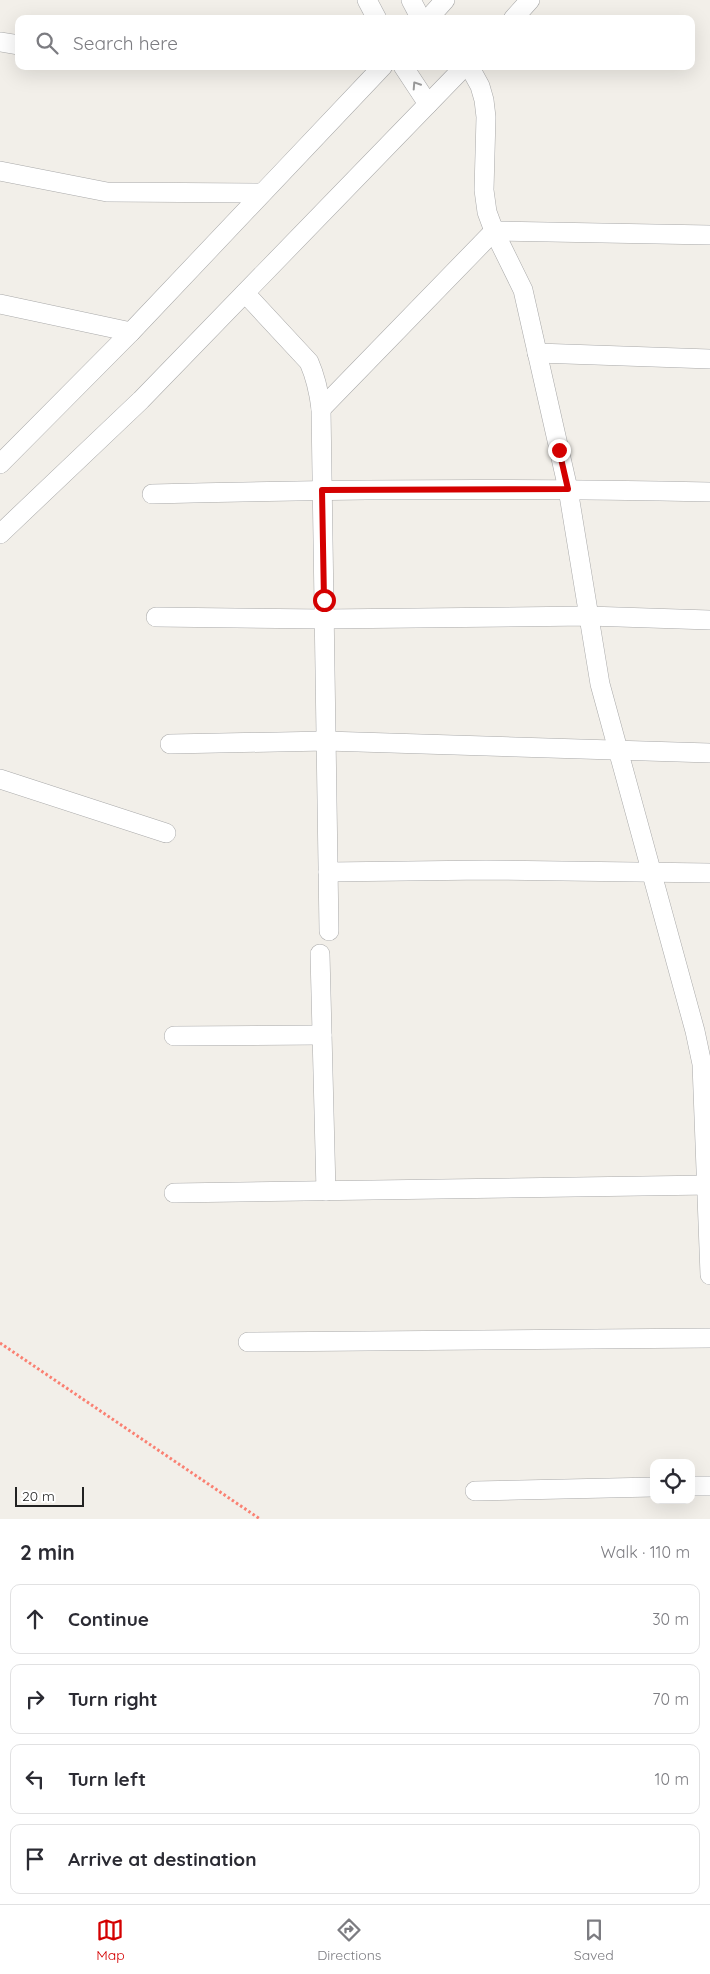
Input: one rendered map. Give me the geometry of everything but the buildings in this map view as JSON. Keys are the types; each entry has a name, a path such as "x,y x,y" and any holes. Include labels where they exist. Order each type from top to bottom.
{"street":[{"path":"367,0 375,15"},
{"path":"411,0 419,15"},
{"path":"432,15 445,0"},
{"path":"517,15 530,0"},
{"path":"0,42 15,44"},
{"path":"0,464 131,332 379,70"},
{"path":"406,70 428,104"},
{"path":"0,534 141,400 428,104 458,70"},
{"path":"460,70 480,86 484,100 486,117 484,190 487,212 494,231 523,290 568,489 600,684 695,1031 702,1064 710,1274"},
{"path":"0,171 107,192 262,193"},
{"path":"321,409 494,231 710,235"},
{"path":"245,293 309,362 316,376 321,409 329,931"},
{"path":"0,304 131,332"},
{"path":"537,353 710,359"},
{"path":"152,494 322,490 568,489 710,492"},
{"path":"156,617 588,616 710,620"},
{"path":"170,744 326,741 710,753"},
{"path":"0,779 166,833"},
{"path":"328,872 486,870 710,873"},
{"path":"320,954 326,1191"},
{"path":"174,1036 322,1035"},
{"path":"174,1193 708,1185"},
{"path":"248,1342 710,1338"},
{"path":"695,1486 710,1486"},
{"path":"476,1491 650,1487"}],"path":[{"path":"0,1343 260,1519"}],"route":[{"path":"324,600 322,490 568,489 559,450"}]}
